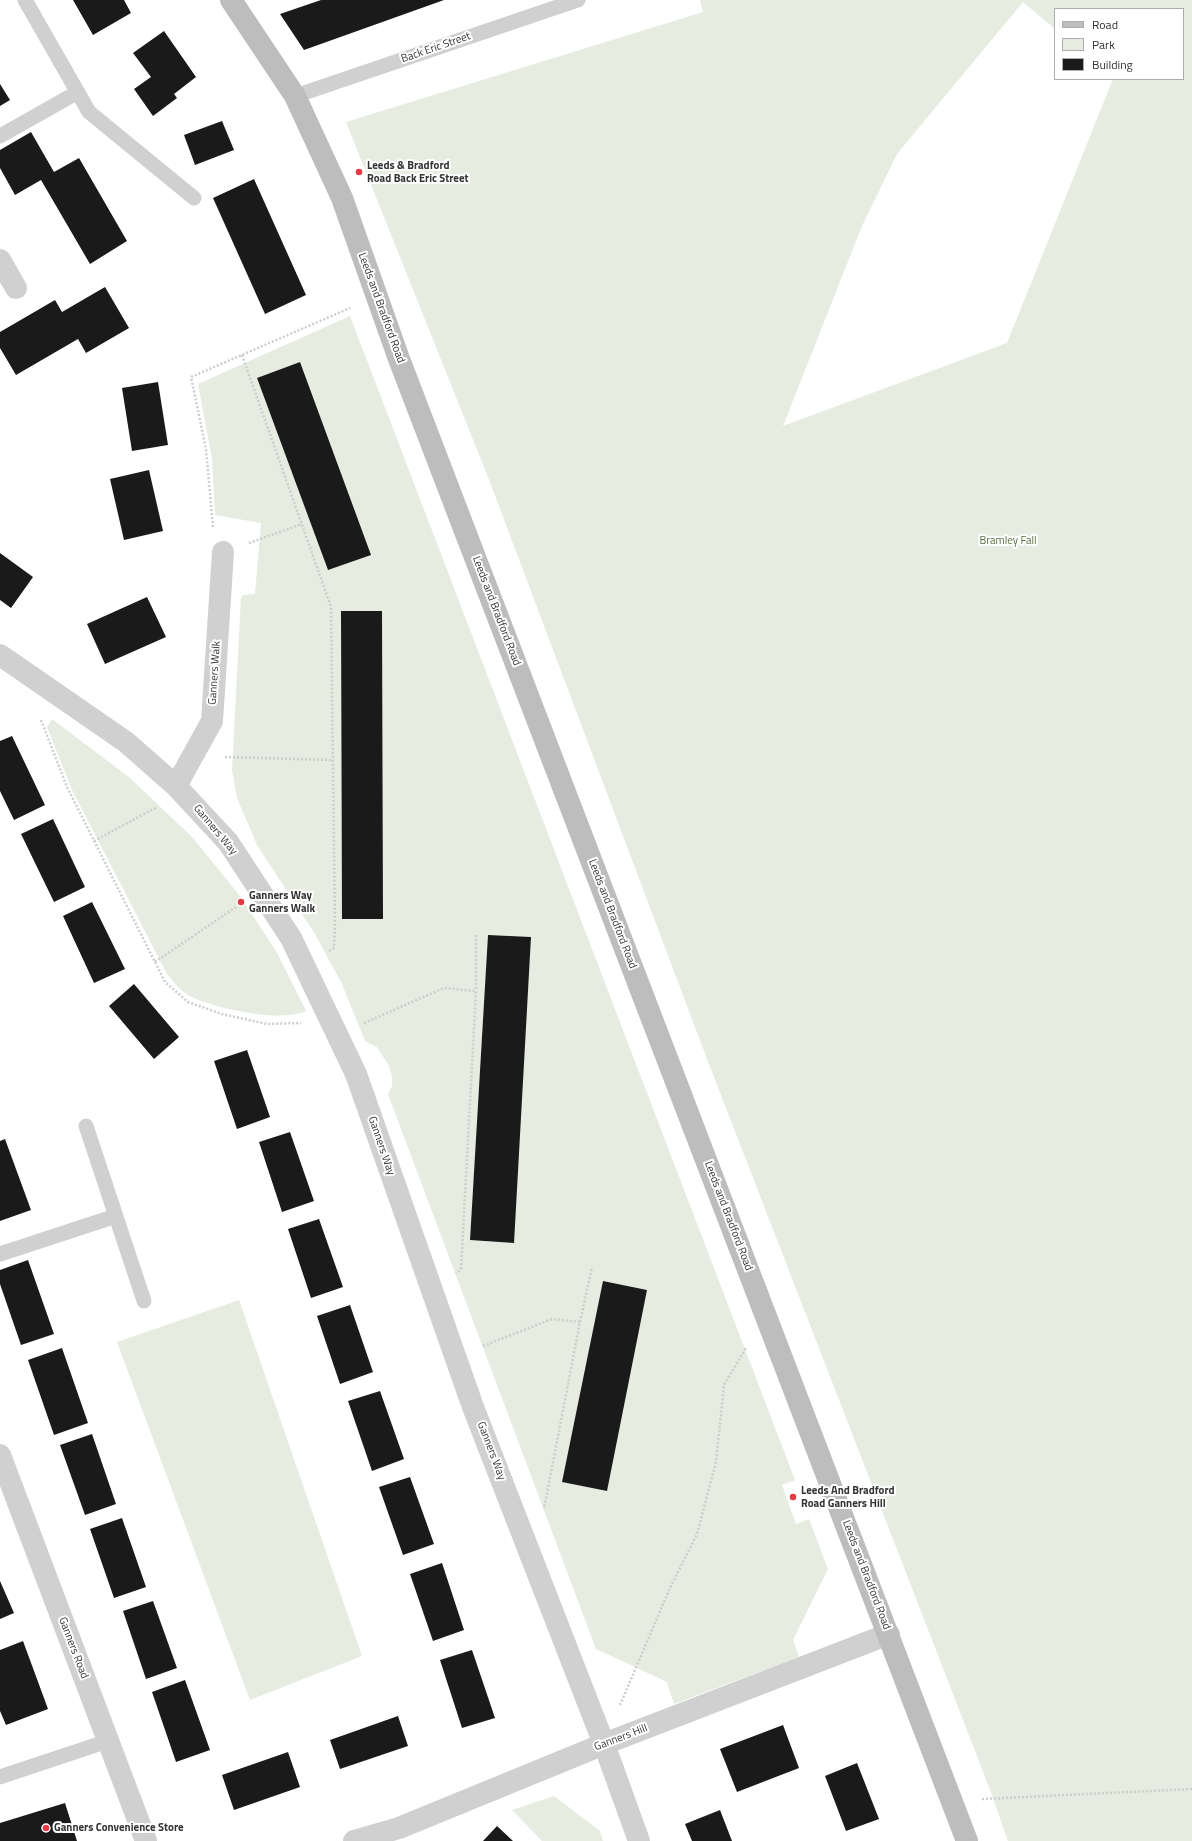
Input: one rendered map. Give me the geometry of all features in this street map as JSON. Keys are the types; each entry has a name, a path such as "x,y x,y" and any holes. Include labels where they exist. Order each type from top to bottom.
{"main road":[{"name":"Leeds and Bradford Road","path":"234,1 295,96 342,198 376,297 889,1634 966,1841"}],"street":[{"path":"0,260 16,288"},
{"name":"Ganners Walk","path":"176,786 212,722 223,552"},
{"name":"Ganners Way","path":"0,655 126,742 176,786 228,842 291,938 356,1074 473,1407 604,1744 639,1841"},
{"name":"Ganners Road","path":"0,1455 146,1841"},
{"name":"Ganners Hill","path":"354,1841 401,1834 604,1744 889,1634"}],"lane":[{"path":"25,0 89,112 194,198"},
{"name":"Back Eric Street","path":"295,96 578,0"},
{"path":"0,136 78,92"},
{"path":"86,1126 144,1301"},
{"path":"0,1254 116,1216"},
{"path":"0,1777 108,1741"}],"path":[{"path":"302,524 223,552 213,535 206,449 191,377 376,297"},
{"path":"242,355 330,607 334,948 303,964"},
{"path":"192,756 332,760"},
{"path":"94,841 154,810 176,786"},
{"path":"155,962 260,891"},
{"path":"476,935 476,991"},
{"path":"521,1528 542,1520 592,1267"},
{"path":"604,1744 670,1588 697,1534 716,1462 724,1385 766,1316"},
{"path":"456,1357 552,1319 580,1322"},
{"path":"951,1801 1192,1789"}],"green space":[{"name":"Bramley Fall","path":"700,0 1192,0 1192,1841 1008,1841 989,1787 707,1059 488,477 346,122 703,12","holes":["1023,2 1054,28 1054,8 1184,8 1184,80 1113,80 1007,343 783,426 862,226 897,154"]},
{"path":"350,316 795,1480 782,1485 796,1524 809,1519 828,1569 793,1640 799,1657 674,1704 667,1682 596,1649 388,1094 392,1086 392,1077 389,1066 377,1047 365,1041 342,984 315,934 257,845 237,798 232,770 241,598 243,595 255,594 261,523 215,515 212,459 198,384","holes":["300,362 370,555 328,570 257,378","341,611 382,611 383,919 342,919","488,935 531,937 513,1243 470,1240","603,1281 647,1290 606,1491 562,1482"]},
{"path":"52,719 130,778 193,838 240,896 276,951 306,1011 281,1016 232,1010 203,1002 192,997 184,992 167,974 72,790 47,727"},
{"path":"239,1300 362,1656 250,1700 117,1342"},
{"path":"554,1796 600,1831 603,1841 542,1841 512,1810"}],"building":[{"path":"73,0 124,0 131,13 93,35"},
{"path":"321,0 444,0 304,50 280,14"},
{"path":"164,31 196,77 174,94 177,98 153,116 134,89 151,77 133,53"},
{"path":"0,84 10,100 0,106"},
{"path":"222,121 234,150 195,165 184,135"},
{"path":"31,132 54,172 79,158 127,241 90,264 41,180 15,195 0,168 0,150"},
{"path":"254,179 306,295 265,314 213,198"},
{"path":"105,287 129,328 86,353 78,339 16,375 0,348 0,332 55,300 62,312"},
{"path":"300,362 371,555 328,570 257,378"},
{"path":"158,382 168,445 132,451 122,388"},
{"path":"149,470 163,531 124,540 110,479"},
{"path":"0,553 33,577 11,608 0,600"},
{"path":"147,597 166,637 105,664 87,624"},
{"path":"341,611 382,611 383,919 342,919"},
{"path":"12,736 45,805 14,820 0,791 0,741"},
{"path":"53,819 85,887 54,902 21,834"},
{"path":"92,902 125,969 94,983 63,916"},
{"path":"488,935 531,937 514,1243 470,1240"},
{"path":"134,984 179,1037 154,1059 109,1006"},
{"path":"247,1050 270,1117 237,1129 214,1061"},
{"path":"290,1132 314,1201 282,1212 259,1142"},
{"path":"5,1139 31,1210 0,1221 0,1141"},
{"path":"319,1219 343,1287 311,1298 288,1229"},
{"path":"28,1260 54,1334 21,1345 0,1284 0,1270"},
{"path":"603,1281 647,1290 607,1491 562,1482"},
{"path":"350,1305 373,1372 340,1384 317,1316"},
{"path":"62,1348 88,1423 54,1435 28,1360"},
{"path":"380,1391 404,1459 372,1471 348,1401"},
{"path":"92,1434 116,1504 85,1515 60,1445"},
{"path":"410,1477 434,1544 403,1555 379,1487"},
{"path":"122,1518 146,1587 114,1598 90,1529"},
{"path":"442,1563 464,1630 433,1641 410,1574"},
{"path":"0,1581 14,1613 0,1619"},
{"path":"153,1601 177,1668 146,1679 123,1611"},
{"path":"23,1641 48,1709 6,1725 0,1711 0,1650"},
{"path":"472,1650 495,1718 462,1728 440,1660"},
{"path":"185,1680 210,1750 176,1762 152,1692"},
{"path":"398,1716 408,1746 340,1769 330,1740"},
{"path":"783,1725 799,1768 737,1792 720,1749"},
{"path":"288,1752 300,1787 234,1810 222,1775"},
{"path":"857,1763 879,1819 846,1831 825,1776"},
{"path":"65,1803 77,1841 0,1841 0,1823"},
{"path":"720,1810 732,1841 692,1841 685,1824"},
{"path":"497,1826 513,1841 483,1841"}],"place":[{"name":"Leeds & Bradford Road Back Eric Street","path":"359,172"},
{"name":"Ganners Way Ganners Walk","path":"241,902"},
{"name":"Leeds And Bradford Road Ganners Hill","path":"793,1497"},
{"name":"Ganners Convenience Store","path":"46,1828"}]}
